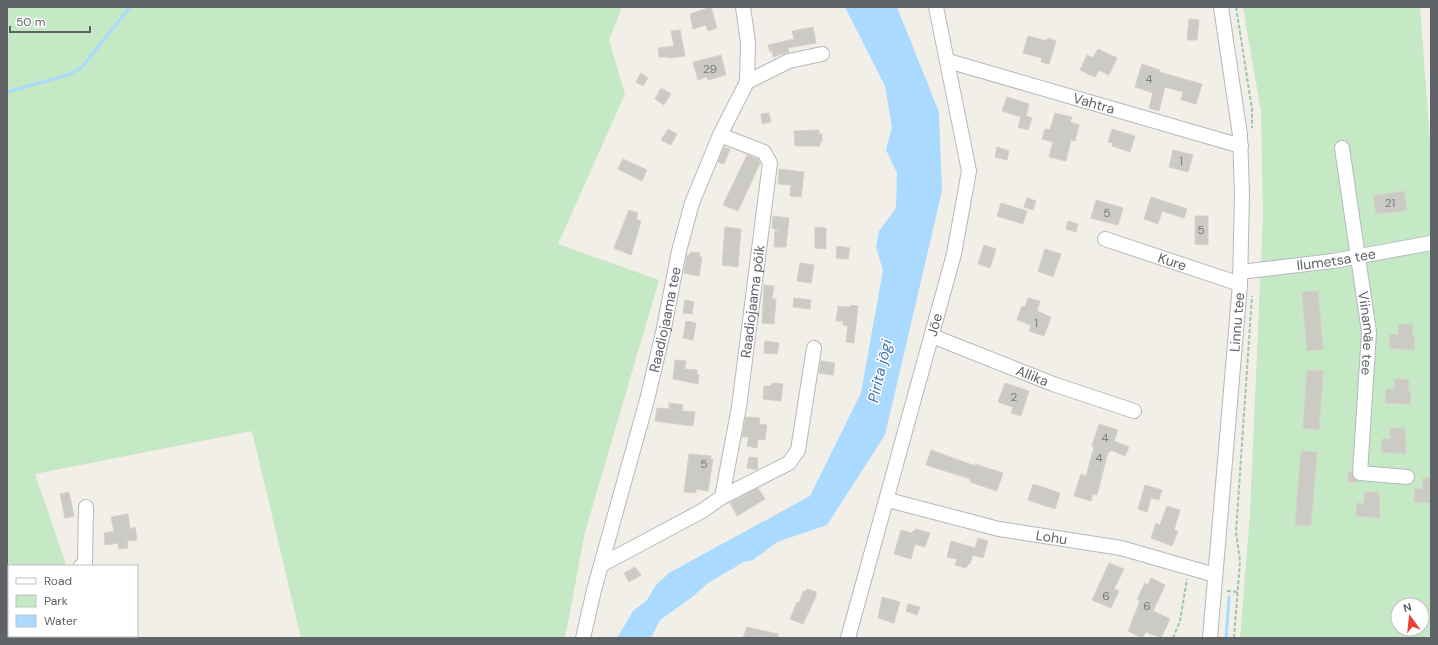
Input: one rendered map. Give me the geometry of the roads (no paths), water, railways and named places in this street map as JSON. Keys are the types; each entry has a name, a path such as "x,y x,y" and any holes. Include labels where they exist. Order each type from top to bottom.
{"street":[{"name":"Raadiojaama tee","path":"583,638 601,565 647,400 664,328 679,251 692,203 720,134 747,82 748,42 743,7"},
{"name":"Jõe","path":"848,638 888,500 954,254 969,171 948,60 936,7"},
{"name":"Linnu tee","path":"1210,638 1240,278 1242,194 1240,146 1233,81 1221,7"},
{"path":"747,82 789,61 822,54"},
{"name":"Vahtra","path":"948,60 1240,146"},
{"name":"Raadiojaama põik","path":"720,134 764,152 770,163 739,407 722,497"},
{"name":"Viinamäe tee","path":"1342,148 1369,332 1360,473 1407,477"},
{"name":"Kure","path":"1105,239 1240,278"},
{"name":"Ilumetsa tee","path":"1240,278 1431,243"},
{"name":"Allika","path":"932,336 1053,384 1134,411"},
{"path":"601,565 702,511 722,497 788,463 798,450 814,348"},
{"name":"Lohu","path":"888,500 999,529 1121,548 1215,575"},
{"path":"83,565 85,564 86,507"}],"water":[{"name":"Pirita jõgi","path":"845,7 897,7 939,112 942,191 885,435 827,525 777,542 753,560 744,562 708,583 691,598 660,620 651,638 617,638 633,611 647,600 656,585 669,573 810,496 861,393 883,270 876,247 879,231 896,208 897,173 886,150 892,127 885,86"}],"waterway":[{"path":"7,92 68,75 82,67 130,7"},
{"path":"1226,638 1229,597"}]}
